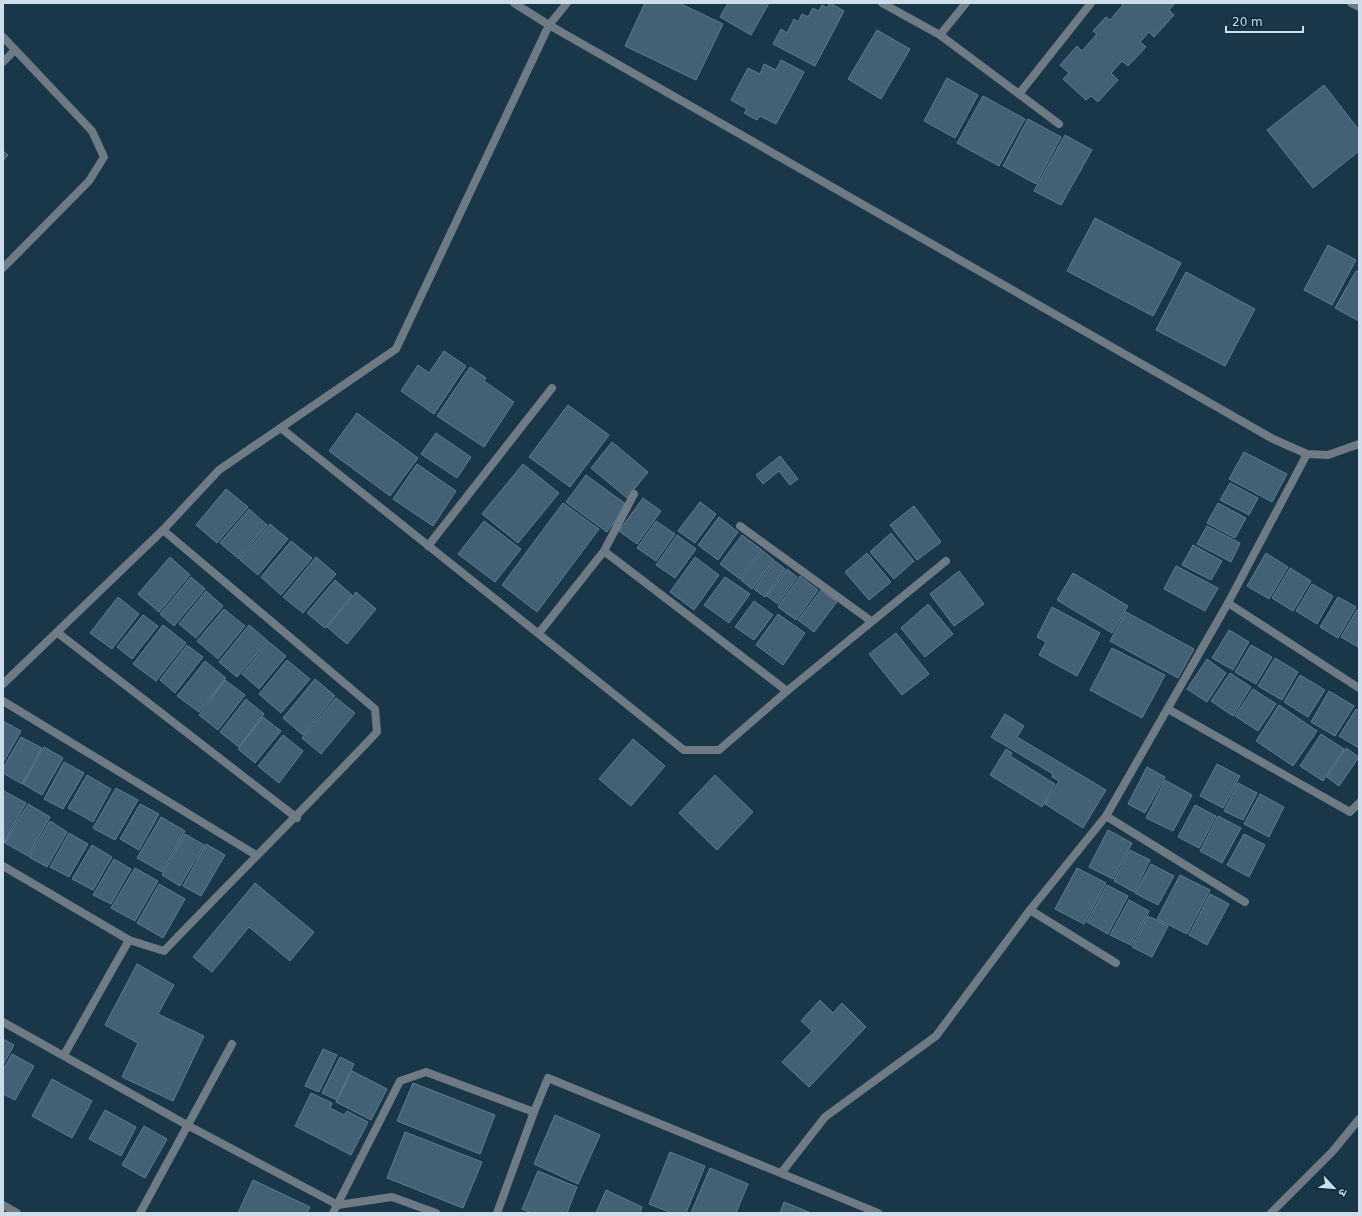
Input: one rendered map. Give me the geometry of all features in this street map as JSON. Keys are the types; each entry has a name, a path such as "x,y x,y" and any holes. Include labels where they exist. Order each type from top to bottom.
{"street":[{"path":"514,3 549,25 1259,431 1307,454 1328,455 1359,444"},
{"path":"3,684 58,633 163,530 219,470 396,349 549,25 567,3"},
{"path":"882,3 940,35 1059,124"},
{"path":"940,35 966,3"},
{"path":"1019,94 1091,3"},
{"path":"1351,3 1359,7"},
{"path":"3,37 92,131 104,157 89,181 3,268"},
{"path":"3,62 15,50"},
{"path":"428,546 552,388"},
{"path":"281,428 684,750 719,750 871,621 946,562"},
{"path":"782,1172 824,1117 936,1036 1030,910 1106,816 1228,603 1307,454"},
{"path":"539,633 604,551 634,494"},
{"path":"740,526 871,621"},
{"path":"3,866 129,940 164,951 256,855 297,818 377,732 375,709 163,530"},
{"path":"604,551 787,691"},
{"path":"1228,603 1359,688"},
{"path":"58,633 297,818"},
{"path":"3,701 256,855"},
{"path":"1168,710 1350,812 1359,803"},
{"path":"1106,816 1246,902"},
{"path":"1030,910 1116,963"},
{"path":"64,1055 129,940"},
{"path":"3,1022 187,1125 338,1205 392,1197 436,1213"},
{"path":"140,1213 232,1044"},
{"path":"333,1213 400,1080 426,1072 534,1112"},
{"path":"497,1213 548,1078 782,1172 878,1213"},
{"path":"1271,1213 1333,1151 1359,1119"},
{"path":"3,1205 18,1213"}],"building":[{"path":"645,3 679,3 723,24 696,80 625,46"},
{"path":"728,3 769,3 751,35 720,17"},
{"path":"830,3 844,11 815,66 773,44 781,29 787,33 794,19 798,22 802,14 808,17 813,8 819,11 822,5 827,8"},
{"path":"1121,3 1175,3 1169,10 1174,15 1154,37 1149,32 1140,42 1146,47 1128,66 1122,61 1111,73 1118,80 1098,102 1091,96 1086,100 1063,79 1069,73 1060,65 1077,46 1082,51 1097,34 1093,31 1106,17 1110,20 1123,5"},
{"path":"877,30 910,49 881,99 848,79"},
{"path":"781,60 804,72 776,124 760,116 757,120 744,113 747,109 731,100 748,68 760,74 764,64 776,70"},
{"path":"947,78 978,95 955,138 924,121"},
{"path":"1324,85 1359,130 1359,151 1313,188 1267,130"},
{"path":"983,96 1025,119 999,166 957,143"},
{"path":"1028,119 1061,137 1036,184 1003,166"},
{"path":"1065,135 1092,150 1061,205 1034,191"},
{"path":"3,151 8,155 3,161"},
{"path":"1095,218 1181,263 1153,316 1067,271"},
{"path":"1328,245 1356,260 1332,305 1304,290"},
{"path":"1356,271 1359,272 1359,321 1335,308"},
{"path":"1186,272 1255,309 1225,366 1156,330"},
{"path":"444,351 466,366 434,414 401,391 418,365 429,373"},
{"path":"470,367 486,378 484,381 514,402 484,447 437,416"},
{"path":"568,405 609,435 570,487 529,457"},
{"path":"357,413 418,458 390,496 329,451"},
{"path":"436,433 471,457 457,478 421,454"},
{"path":"612,442 648,472 627,498 591,468"},
{"path":"1244,452 1287,474 1272,502 1229,479"},
{"path":"780,456 798,479 790,485 779,471 763,484 756,475"},
{"path":"417,464 456,491 433,526 393,499"},
{"path":"523,464 559,493 518,543 482,514"},
{"path":"586,475 627,505 607,532 566,502"},
{"path":"1230,483 1258,498 1249,515 1220,500"},
{"path":"226,489 248,507 217,543 196,525"},
{"path":"643,498 661,511 637,544 619,531"},
{"path":"700,502 716,514 695,543 678,531"},
{"path":"563,503 599,529 537,612 502,585"},
{"path":"1218,503 1246,518 1235,538 1207,523"},
{"path":"914,506 941,542 917,560 890,525"},
{"path":"249,509 267,525 239,559 220,543"},
{"path":"719,517 738,532 718,560 698,545"},
{"path":"484,521 521,549 495,582 458,554"},
{"path":"656,521 675,534 656,561 637,548"},
{"path":"270,524 288,539 258,575 240,560"},
{"path":"1207,526 1240,543 1231,562 1197,544"},
{"path":"891,533 914,561 894,579 870,552"},
{"path":"677,535 696,549 675,578 656,565"},
{"path":"742,535 762,550 740,579 720,564"},
{"path":"291,541 312,558 281,595 261,577"},
{"path":"1193,545 1222,561 1211,580 1182,565"},
{"path":"763,551 774,560 752,589 741,580"},
{"path":"867,553 891,582 869,600 845,572"},
{"path":"1266,553 1288,567 1269,599 1247,586"},
{"path":"170,557 190,575 159,612 138,594"},
{"path":"316,557 336,574 303,613 283,597"},
{"path":"695,557 719,575 694,610 670,592"},
{"path":"775,561 785,569 765,597 754,589"},
{"path":"1176,566 1218,588 1205,611 1164,589"},
{"path":"1290,568 1311,581 1293,611 1272,598"},
{"path":"787,569 797,577 778,604 767,596"},
{"path":"959,571 984,604 954,626 930,594"},
{"path":"1073,573 1128,606 1112,633 1057,600"},
{"path":"800,576 818,590 796,620 778,607"},
{"path":"191,577 205,589 174,626 160,614"},
{"path":"725,577 750,594 729,623 704,605"},
{"path":"335,580 352,595 325,628 307,613"},
{"path":"1312,584 1333,596 1317,624 1296,611"},
{"path":"821,590 837,602 814,632 798,620"},
{"path":"206,591 223,606 196,638 179,624"},
{"path":"356,592 376,609 347,644 327,627"},
{"path":"118,597 139,614 112,649 90,633"},
{"path":"1338,597 1356,607 1338,638 1320,627"},
{"path":"754,601 773,615 754,640 735,627"},
{"path":"928,604 953,634 925,657 901,628"},
{"path":"1052,607 1100,633 1077,676 1039,655 1046,642 1037,637"},
{"path":"224,609 245,626 218,659 197,641"},
{"path":"1357,610 1359,611 1358,647 1341,637"},
{"path":"1126,612 1194,649 1178,678 1110,641"},
{"path":"778,614 805,633 783,665 756,645"},
{"path":"143,615 158,626 132,659 117,647"},
{"path":"163,625 186,643 156,681 133,664"},
{"path":"249,625 268,641 237,677 219,662"},
{"path":"1229,630 1249,642 1233,670 1212,658"},
{"path":"896,633 929,674 902,695 869,654"},
{"path":"269,642 286,656 259,689 242,674"},
{"path":"187,645 203,657 175,693 160,680"},
{"path":"1251,645 1272,657 1256,684 1235,672"},
{"path":"1112,648 1165,675 1142,718 1090,690"},
{"path":"1275,658 1298,672 1282,700 1258,686"},
{"path":"1207,659 1226,673 1207,702 1187,689"},
{"path":"287,660 310,679 281,713 259,694"},
{"path":"205,661 226,678 199,712 177,696"},
{"path":"1230,673 1251,687 1233,716 1211,701"},
{"path":"1300,675 1325,690 1308,717 1284,702"},
{"path":"315,679 335,696 303,735 283,718"},
{"path":"225,680 245,695 218,730 199,715"},
{"path":"1253,689 1276,704 1258,731 1235,716"},
{"path":"1329,691 1354,706 1335,736 1311,722"},
{"path":"336,698 355,713 321,754 302,738"},
{"path":"246,699 264,714 239,747 220,732"},
{"path":"1279,705 1317,731 1293,766 1256,741"},
{"path":"1356,709 1359,711 1359,748 1339,736"},
{"path":"1005,714 1024,726 1017,737 1106,790 1083,828 1045,804 1059,781 1052,777 1053,774 991,737"},
{"path":"263,717 281,731 255,763 238,749"},
{"path":"3,721 21,731 3,763"},
{"path":"1321,734 1344,749 1323,781 1300,766"},
{"path":"283,735 303,751 279,783 258,766"},
{"path":"21,737 42,748 22,784 3,773 3,768"},
{"path":"633,739 665,766 631,806 599,779"},
{"path":"44,747 63,758 42,795 23,784"},
{"path":"1346,748 1359,757 1339,786 1327,777"},
{"path":"1006,749 1012,753 1010,756 1055,784 1042,807 990,775"},
{"path":"64,762 84,773 63,809 44,799"},
{"path":"1217,764 1240,776 1223,808 1200,796"},
{"path":"1147,767 1165,777 1145,813 1128,804"},
{"path":"87,775 111,789 93,822 68,808"},
{"path":"715,775 753,812 717,850 679,813"},
{"path":"1165,780 1192,795 1173,831 1146,818"},
{"path":"1238,783 1257,793 1243,820 1224,811"},
{"path":"116,788 138,800 115,840 93,828"},
{"path":"4,791 26,803 4,843 3,793"},
{"path":"1260,794 1284,807 1269,837 1244,824"},
{"path":"28,804 50,817 28,856 5,843"},
{"path":"140,804 159,814 139,850 120,839"},
{"path":"1195,805 1216,816 1199,848 1178,837"},
{"path":"1218,816 1241,828 1222,863 1200,851"},
{"path":"161,817 185,831 162,872 137,858"},
{"path":"50,821 67,832 47,867 29,857"},
{"path":"1108,830 1132,843 1113,879 1089,867"},
{"path":"69,833 88,844 69,877 50,867"},
{"path":"185,834 204,845 180,886 162,875"},
{"path":"1244,834 1265,845 1249,877 1227,865"},
{"path":"206,844 225,855 201,896 183,886"},
{"path":"92,845 112,857 93,890 72,879"},
{"path":"1130,850 1150,860 1134,892 1114,881"},
{"path":"114,859 131,869 111,904 93,895"},
{"path":"1151,864 1174,876 1158,905 1135,893"},
{"path":"135,868 158,881 135,921 111,908"},
{"path":"1077,868 1106,883 1084,924 1055,909"},
{"path":"1180,875 1210,890 1187,934 1157,919"},
{"path":"255,883 314,932 290,961 249,927 212,972 193,957"},
{"path":"159,884 185,899 163,938 137,923"},
{"path":"1107,885 1128,896 1108,934 1087,922"},
{"path":"1210,894 1229,904 1207,945 1189,935"},
{"path":"1129,900 1149,911 1131,945 1110,935"},
{"path":"1148,916 1168,926 1152,957 1132,947"},
{"path":"137,964 174,985 158,1014 204,1036 173,1101 122,1077 138,1043 105,1025"},
{"path":"820,1000 833,1013 842,1003 866,1027 809,1087 782,1062 812,1031 801,1021"},
{"path":"3,1039 14,1045 3,1065"},
{"path":"323,1049 337,1055 319,1092 305,1086"},
{"path":"12,1054 34,1066 15,1100 3,1094 3,1070"},
{"path":"340,1057 354,1064 337,1100 322,1093"},
{"path":"352,1071 387,1089 371,1120 336,1102"},
{"path":"52,1079 92,1101 72,1138 32,1116"},
{"path":"413,1083 495,1115 480,1154 397,1121"},
{"path":"311,1093 332,1103 330,1108 344,1115 347,1111 368,1122 351,1155 295,1126"},
{"path":"105,1110 136,1127 121,1156 89,1139"},
{"path":"555,1115 600,1135 578,1184 534,1164"},
{"path":"144,1126 167,1139 145,1178 122,1165"},
{"path":"405,1132 482,1162 463,1208 387,1178"},
{"path":"670,1152 705,1166 686,1213 672,1213 649,1204"},
{"path":"710,1168 748,1184 736,1213 691,1213"},
{"path":"538,1171 577,1187 567,1213 532,1213 522,1209"},
{"path":"253,1180 310,1207 307,1213 238,1213"},
{"path":"606,1190 642,1207 640,1213 596,1213"},
{"path":"784,1202 811,1213 780,1213"}]}
